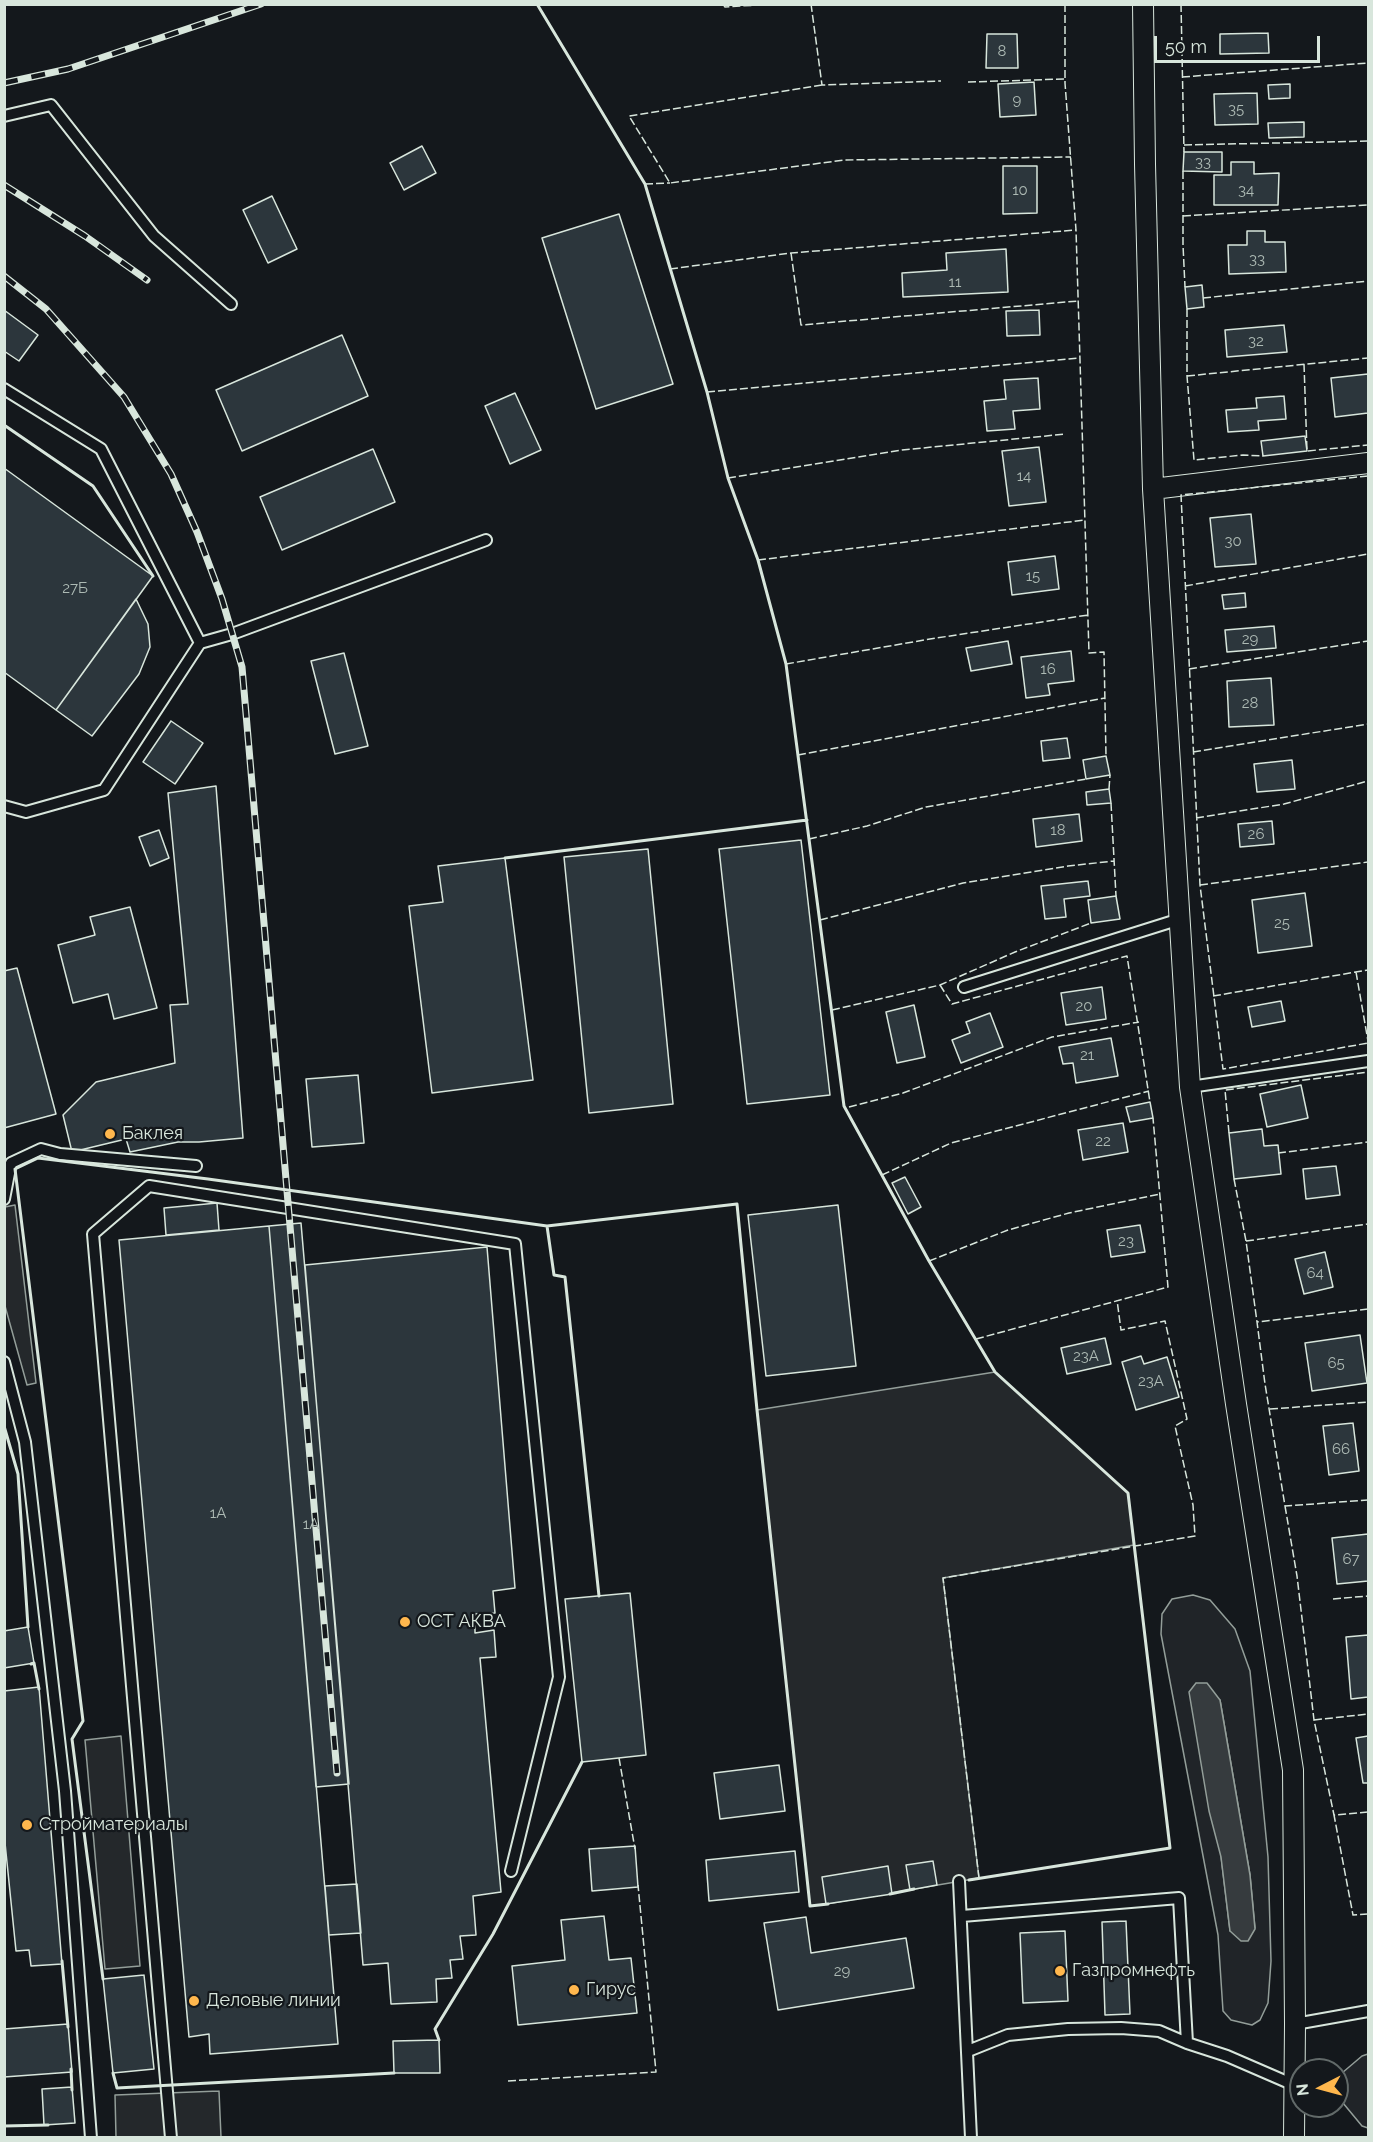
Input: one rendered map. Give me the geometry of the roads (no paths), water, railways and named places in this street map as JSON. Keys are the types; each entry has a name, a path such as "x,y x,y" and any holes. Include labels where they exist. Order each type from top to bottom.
{"street":[{"path":"1143,4 1154,489 1190,1088 1234,1392 1293,1770 1295,2058"},
{"path":"1154,489 1368,463"},
{"path":"1294,2118 1294,2138"}],"lane":[{"path":"4,116 51,105 154,236 231,304"},
{"path":"4,389 100,449 200,643"},
{"path":"4,806 26,812 104,790 200,643 232,634 486,540"},
{"path":"964,987 1180,920"},
{"path":"1190,1088 1368,1061"},
{"path":"4,1198 11,1163 41,1149 60,1154 196,1166"},
{"path":"171,2138 93,1234 149,1186 515,1244 559,1677 511,1871"},
{"path":"4,1362 26,1442 63,1768 91,2138"},
{"path":"959,1881 969,2051 971,2138"},
{"path":"962,1916 1179,1898 1187,2043"},
{"path":"1296,2024 1368,2011"},
{"path":"969,2051 1008,2035 1068,2029 1120,2028 1159,2031 1227,2056 1289,2083"}],"railway":[{"path":"4,83 68,69 261,4"},
{"path":"4,185 85,236 147,280"},
{"path":"4,276 46,309 124,397 171,474 197,532 222,599 242,667 337,1773"}],"place":[{"name":"Баклея","path":"110,1134"},
{"name":"ОСТ АКВА","path":"405,1622"},
{"name":"Стройматериалы","path":"27,1825"},
{"name":"Газпромнефть","path":"1060,1971"},
{"name":"Гирус","path":"574,1990"},
{"name":"Деловые линии","path":"194,2001"}]}
